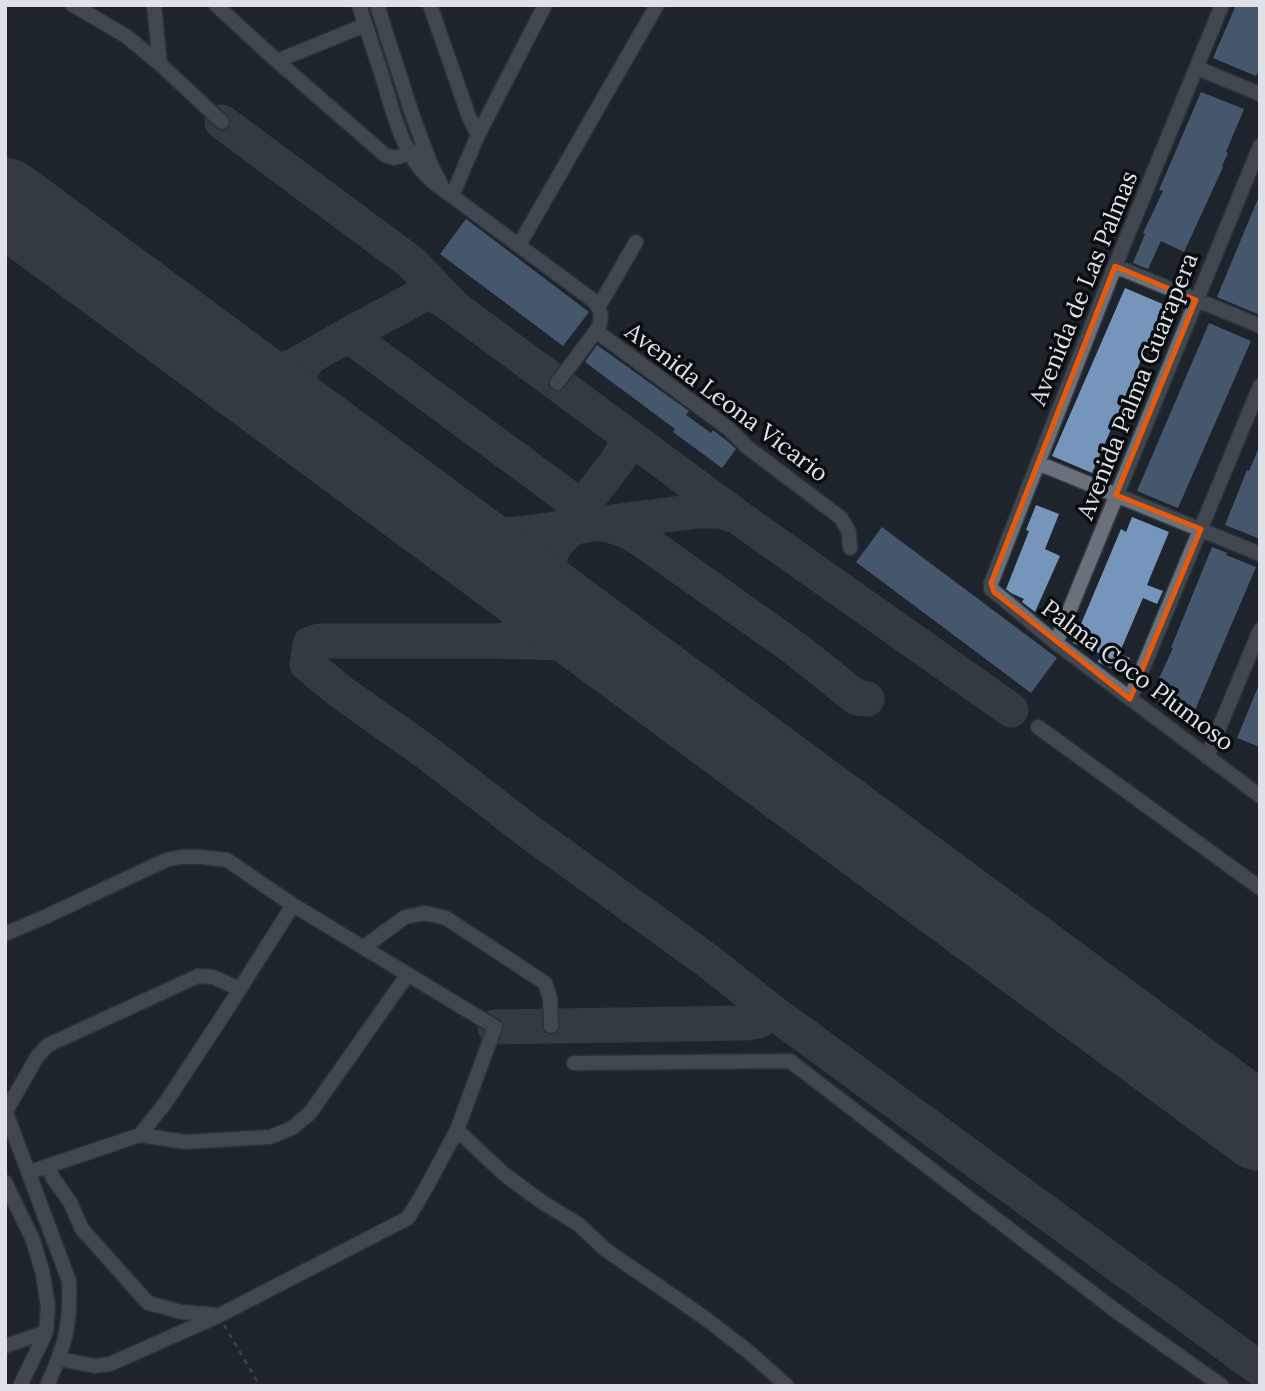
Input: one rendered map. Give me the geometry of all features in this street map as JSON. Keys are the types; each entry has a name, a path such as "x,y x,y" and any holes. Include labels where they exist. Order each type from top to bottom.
{"street":[{"path":"73,5 126,36 222,122"},
{"path":"155,5 160,64"},
{"path":"216,5 385,155 394,158 425,149"},
{"name":"Avenida Leona Vicario","path":"359,5 397,124 410,154 423,173 594,301 601,311 596,331 729,429 747,447 841,517 849,532 850,548"},
{"name":"Avenida Leona Vicario","path":"377,5 425,149 436,175 450,195"},
{"path":"430,5 469,117 478,135"},
{"path":"450,195 545,5"},
{"path":"519,246 657,5"},
{"name":"Avenida de Las Palmas","path":"991,589 991,583 1115,267 1222,5"},
{"path":"277,61 365,25"},
{"path":"1196,68 1260,94"},
{"name":"Avenida Palma Guarapera","path":"1056,643 1260,146"},
{"path":"599,306 636,242"},
{"path":"1115,267 1260,326"},
{"path":"557,383 596,331"},
{"path":"1130,699 1260,386"},
{"path":"1038,463 1260,554"},
{"name":"Palma Coco Plumoso","path":"991,589 1056,643 1260,796"},
{"path":"1207,757 1260,630"},
{"path":"1038,727 1260,888"},
{"path":"5,934 166,860 180,857 227,860 293,905 495,1027 457,1130 408,1218 218,1315 110,1364 95,1366 59,1359"},
{"path":"140,1135 166,1102 293,905"},
{"path":"364,947 405,917 425,913 446,918 545,983 550,998 551,1026"},
{"path":"30,1172 140,1135 186,1142 270,1137 292,1128 310,1112 408,974"},
{"path":"47,1386 68,1330 71,1305 69,1281 6,1110 37,1057 48,1045 198,976 213,977 240,989"},
{"path":"574,1063 790,1061 1116,1311 1222,1386"},
{"path":"457,1130 504,1174 578,1224 606,1250 705,1318 787,1386"},
{"path":"48,1166 70,1202 82,1229 148,1303 182,1312 218,1315"},
{"path":"5,1182 33,1240 43,1274 48,1307 46,1332 20,1386"},
{"path":"5,1346 46,1332"}],"path":[{"path":"218,1315 260,1386"}],"highlighted area":[{"path":"1115,266 1196,300 1116,495 1201,529 1130,699 994,592 991,583"}],"building":[{"path":"1236,5 1260,5 1260,68 1256,76 1213,58"},
{"path":"1201,92 1244,109 1226,152 1228,153 1223,167 1184,252 1161,241 1148,269 1133,263 1145,234 1143,233 1163,191 1159,190"},
{"path":"1260,194 1260,315 1217,297"},
{"path":"466,219 589,312 563,346 440,254"},
{"path":"1125,288 1165,305 1092,473 1052,456"},
{"path":"1209,323 1251,341 1178,508 1137,491"},
{"path":"597,345 689,411 686,415 711,433 713,430 736,449 722,468 585,362"},
{"path":"1260,445 1260,539 1225,525"},
{"path":"1036,505 1059,514 1045,549 1060,556 1035,612 1022,602 1024,599 1006,589 1029,531 1026,530"},
{"path":"1132,517 1169,532 1147,585 1163,591 1157,604 1143,598 1119,654 1130,658 1124,674 1098,662 1101,654 1073,643 1121,529 1126,532"},
{"path":"882,527 1057,658 1031,693 856,562"},
{"path":"1212,547 1256,567 1195,710 1167,698 1165,705 1150,698 1173,648"},
{"path":"1260,682 1260,747 1237,738"}],"taxiway":[{"path":"222,122 412,263 455,308 742,520 1011,710"},
{"path":"224,362 237,366 283,370 424,294 434,294 454,307"},
{"path":"348,335 569,498 574,512 568,527"},
{"path":"308,359 301,371 296,391 307,417 323,435"},
{"path":"572,520 625,448 623,432"},
{"path":"428,512 470,530 510,535 697,511 720,511 736,516"},
{"path":"598,523 621,528 641,539 797,650 857,698 867,699"},
{"path":"578,526 566,533 552,552 550,573 553,584 569,604 658,668 672,692"},
{"path":"495,1027 746,1023 759,1021 770,1010 708,961 531,833 307,664 310,644 319,641 497,641 512,637 527,620 529,604 524,590 510,573"},
{"path":"497,641 582,646 598,649 630,662"},
{"path":"770,1010 1260,1369"}],"runway":[{"path":"5,201 1260,1128"}]}
